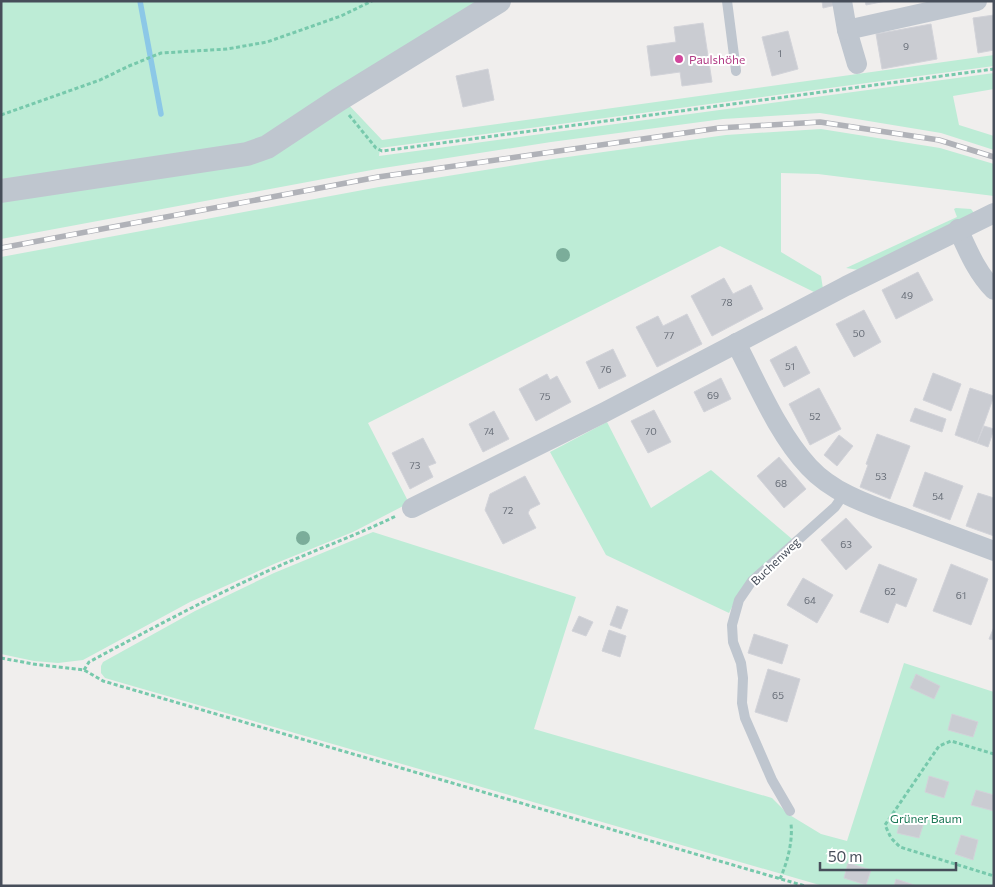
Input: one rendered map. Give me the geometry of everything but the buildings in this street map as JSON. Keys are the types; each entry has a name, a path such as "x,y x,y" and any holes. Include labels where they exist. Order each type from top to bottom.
{"street":[{"path":"1,191 247,154 267,147 369,80 499,1"},
{"path":"842,1 857,64"},
{"path":"848,30 977,1"},
{"path":"412,508 604,412 958,229 994,213"},
{"path":"958,229 973,261 987,283 994,290"},
{"path":"736,343 784,434 810,468 844,494 857,500 994,551"}],"lane":[{"path":"727,1 736,71"},
{"name":"Buchenweg","path":"790,811 772,780 745,718 742,703 743,678 733,642 732,625 739,600 752,581 835,507 844,494"}],"path":[{"path":"1,116 100,80 161,53 227,49 267,42 341,16 372,1"},
{"path":"338,100 376,148 382,151 994,69"},
{"path":"84,670 89,662 193,606 271,569 356,535 412,508"},
{"path":"1,658 84,670 103,681 805,886"},
{"path":"994,754 951,741 939,746 886,825 891,838 900,847 994,876"},
{"path":"780,879 785,869 792,834 790,811"}],"green space":[{"path":"1,1 485,1 266,141 1,184"},
{"path":"994,55 994,66 380,148 379,156 994,73 994,89 953,96 959,125 994,136 994,150 941,133 820,113 723,119 551,142 377,169 1,239 1,198 248,161 346,102 382,140"},
{"path":"821,129 940,148 994,164 994,196 818,174 781,173 781,252 821,276 823,289 814,292 720,246 368,423 409,503 353,532 274,564 190,602 83,660 58,663 34,661 1,654 1,257 379,187 553,159 726,135"},
{"path":"954,209 971,209 974,213 859,270 846,268 957,217"},
{"path":"607,422 651,508 711,470 792,539 737,597 729,613 606,555 550,452"},
{"name":"Grüner Baum","path":"373,532 576,597 534,729 772,798 788,814 821,834 847,841 904,663 994,692 994,886 823,886 105,678 101,673 103,662 195,611 274,573"}],"waterway":[{"path":"140,1 161,114"}],"railway":[{"path":"1,248 378,177 719,128 820,122 939,140 994,157"}],"place":[{"name":"Paulshöhe","path":"679,59"}]}
